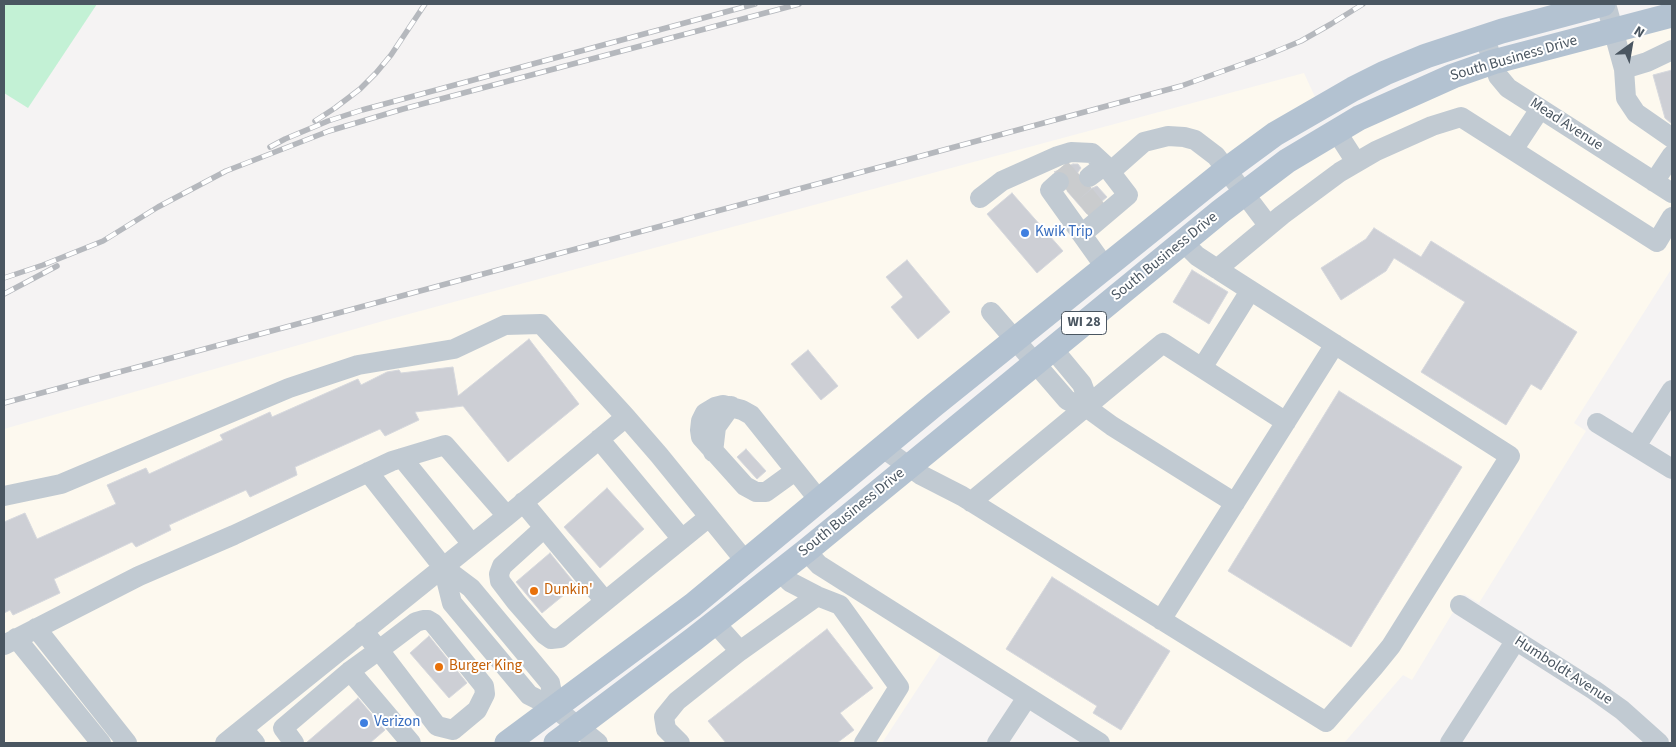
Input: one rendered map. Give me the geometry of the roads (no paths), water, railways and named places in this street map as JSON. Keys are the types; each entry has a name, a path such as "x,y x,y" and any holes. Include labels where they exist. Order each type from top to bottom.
{"main road":[{"name":"South Business Drive","path":"507,743 693,605 1105,267 1226,170 1275,134 1352,89 1426,56 1484,36 1604,4"},
{"name":"South Business Drive","path":"556,743 806,551 1183,242 1278,167 1359,118 1453,76 1492,62 1672,15"}],"street":[{"path":"1604,4 1624,69 1626,98 1636,113 1672,138"},
{"name":"Mead Avenue","path":"1484,36 1492,62 1503,84 1672,193"},
{"path":"1624,69 1647,62 1672,50"},
{"path":"1513,150 1540,109"},
{"path":"1216,269 1313,190 1356,162 1432,126 1461,117 1657,242 1672,218"},
{"path":"1336,131 1356,162"},
{"path":"1100,173 1144,142 1168,136 1195,140 1216,156 1268,225"},
{"path":"980,198 1002,181 1071,152 1128,194 1079,221"},
{"path":"1654,182 1672,155"},
{"path":"1036,167 1059,192 1079,221 1105,267"},
{"path":"883,448 908,467 971,502 1326,722 1382,658 1510,456 1216,269 1183,242"},
{"path":"1202,368 1250,290"},
{"path":"991,312 1015,340 1044,356 1067,400 1086,406 1112,426 1235,503"},
{"path":"4,496 61,484 289,388 358,365 454,349 505,325 541,324 659,455 746,562"},
{"path":"971,502 1163,343 1286,422"},
{"path":"1161,620 1335,344"},
{"path":"1636,446 1672,390"},
{"path":"795,471 766,492 756,492 745,486 701,437 701,420 715,406 724,405 742,410 751,415 820,500"},
{"path":"225,743 249,736 267,709 507,516 626,417"},
{"path":"1598,422 1672,468"},
{"path":"599,439 682,539"},
{"path":"101,743 10,642 139,576 234,535 368,472 402,458 445,445 507,516"},
{"path":"402,458 472,544"},
{"path":"368,472 443,567 452,603 529,695 555,708 598,743"},
{"path":"524,502 605,601"},
{"path":"544,528 502,566 499,574 500,581 516,602 544,634 551,639 560,638 709,517"},
{"path":"806,551 819,565 1100,743"},
{"path":"779,572 790,582 840,605 899,687 864,743"},
{"path":"680,743 666,729 664,717 677,701 740,651 817,596"},
{"name":"Humboldt Avenue","path":"1460,605 1616,705 1659,743"},
{"path":"267,709 288,736 350,671 379,650 416,622 428,620 433,623 484,686 485,694 477,710 453,730 437,726 379,650 363,631"},
{"path":"715,622 740,651"},
{"path":"36,628 127,743"},
{"path":"1450,743 1516,640"},
{"path":"350,671 411,743"},
{"path":"997,743 1022,705"},
{"path":"416,743 437,726"}],"tunnel":[{"path":"1059,182 1079,165"},
{"path":"1070,194 1089,177"},
{"path":"1083,209 1103,193"}],"railway":[{"path":"315,121 360,89 376,73 391,55 425,4"},
{"path":"270,147 328,121 362,110 755,4"},
{"path":"4,278 103,241 158,207 226,171 329,131 403,109 799,4"},
{"path":"4,403 1181,86 1301,41 1363,4"},
{"path":"4,294 57,266"}],"place":[{"name":"Kwik Trip","path":"1025,233"},
{"name":"Dunkin'","path":"534,591"},
{"name":"Burger King","path":"439,667"},
{"name":"Verizon","path":"364,723"}]}
